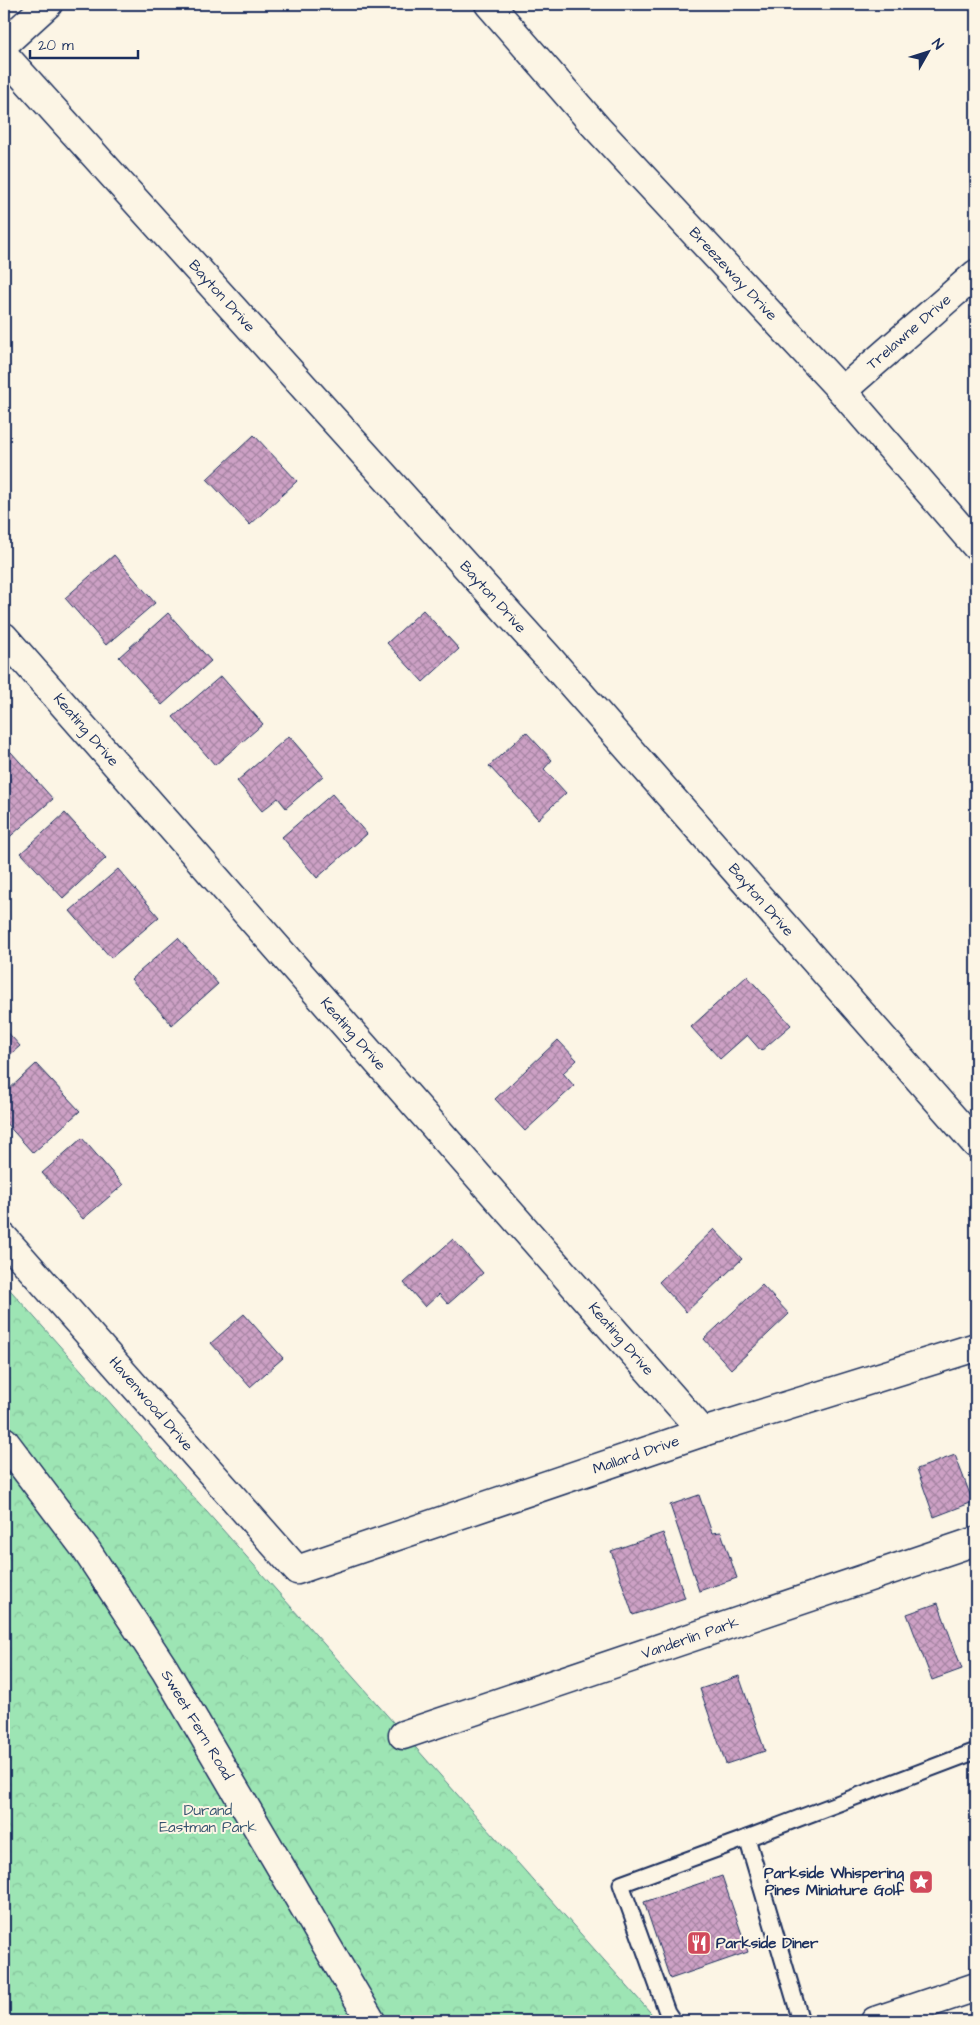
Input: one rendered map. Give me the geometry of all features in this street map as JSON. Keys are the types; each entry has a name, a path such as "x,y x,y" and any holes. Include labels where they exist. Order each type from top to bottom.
{"street":[{"path":"4,44 48,4"},
{"name":"Breezeway Drive","path":"489,4 597,128 842,391 976,546"},
{"name":"Bayton Drive","path":"4,55 547,656 976,1144"},
{"name":"Trelawne Drive","path":"842,391 976,274"},
{"name":"Keating Drive","path":"4,637 703,1432"},
{"name":"Havenwood Drive","path":"4,1238 297,1570"},
{"name":"Mallard Drive","path":"297,1570 308,1568 703,1432 976,1347"},
{"name":"Sweet Fern Road","path":"4,1441 88,1551 165,1670 371,2021"},
{"name":"Vanderlin Park","path":"403,1735 976,1541"},
{"path":"875,2021 976,1987"}],"lane":[{"path":"670,2016 621,1884 976,1751"},
{"path":"747,1838 801,2021"}],"green space":[{"name":"Durand Eastman Park","path":"4,1283 658,2021 4,2021"}],"building":[{"path":"254,435 297,481 250,525 207,479"},
{"path":"114,555 155,603 106,645 65,598"},
{"path":"423,610 459,649 423,682 387,643"},
{"path":"168,613 211,661 162,705 119,657"},
{"path":"221,676 263,724 215,765 173,717"},
{"path":"526,732 552,760 544,769 566,793 538,819 489,766"},
{"path":"289,736 323,776 286,808 278,798 262,811 237,781"},
{"path":"11,752 53,799 5,841 4,759"},
{"path":"332,794 367,834 317,878 282,837"},
{"path":"65,813 106,858 63,898 21,853"},
{"path":"118,869 159,917 111,958 70,911"},
{"path":"178,938 218,984 172,1025 131,979"},
{"path":"747,976 791,1025 761,1051 747,1035 720,1059 691,1027"},
{"path":"4,1028 20,1046 4,1060"},
{"path":"558,1040 577,1060 563,1073 574,1086 525,1131 495,1099"},
{"path":"36,1064 80,1111 33,1153 4,1121 4,1094"},
{"path":"82,1138 123,1185 83,1219 42,1173"},
{"path":"714,1229 742,1259 686,1312 659,1282"},
{"path":"453,1239 483,1273 448,1304 439,1294 425,1307 404,1283"},
{"path":"762,1285 789,1314 731,1369 704,1339"},
{"path":"244,1314 283,1358 250,1387 211,1343"},
{"path":"955,1455 973,1502 934,1517 917,1469"},
{"path":"699,1495 712,1533 721,1532 737,1578 699,1591 670,1505"},
{"path":"663,1533 685,1598 633,1615 611,1551"},
{"path":"938,1603 962,1669 932,1680 907,1614"},
{"path":"739,1676 765,1751 726,1764 700,1689"},
{"path":"722,1876 748,1952 670,1979 644,1902"}],"place":[{"name":"Parkside Whispering Pines Miniature Golf","path":"921,1882"},
{"name":"Parkside Diner","path":"699,1943"}]}
